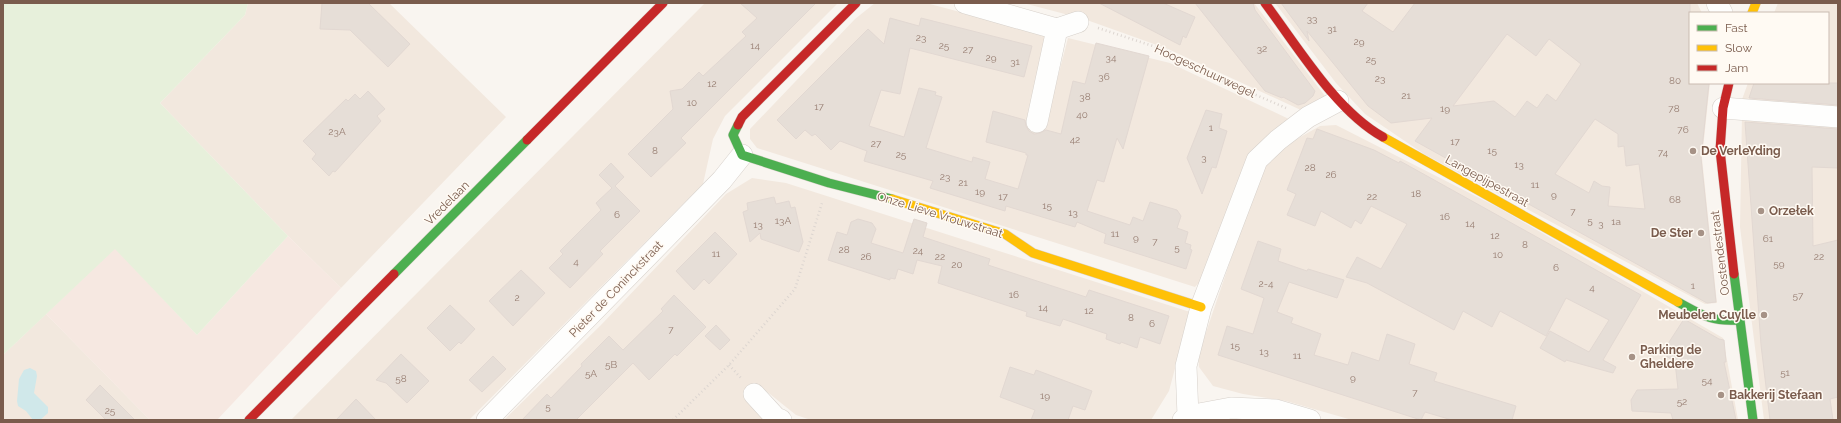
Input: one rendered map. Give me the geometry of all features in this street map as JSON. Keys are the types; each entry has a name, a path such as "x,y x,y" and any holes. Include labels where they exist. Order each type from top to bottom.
{"street":[{"name":"Vredelaan","path":"249,420 663,3"},
{"path":"742,155 734,135 742,117 856,3"},
{"path":"965,3 1057,29 1078,22"},
{"name":"Langepijpestraat","path":"1265,3 1338,101 1372,131 1706,318 1722,321 1740,320"},
{"path":"1717,3 1722,12"},
{"path":"1037,122 1057,29"},
{"name":"Oostendestraat","path":"1729,84 1723,108 1720,150 1740,320 1754,420"},
{"path":"1310,420 1276,410 1231,408 1185,418 1186,366 1201,307 1258,160 1278,140 1308,117 1338,101"},
{"path":"1723,108 1838,117"},
{"name":"Onze Lieve Vrouwstraat","path":"742,155 829,183 1005,234 1033,253 1201,307"},
{"name":"Pieter de Coninckstraat","path":"487,420 722,180 742,155"},
{"path":"754,394 776,418 781,420"}],"path":[{"name":"Hoogeschuurwegel","path":"1078,22 1168,51 1201,71 1308,117"},
{"path":"673,420 729,365 795,289 829,183"}],"shaded area":[{"path":"248,3 389,3 506,117 341,288 288,236 160,103 245,15"},
{"path":"705,3 838,3 725,116 713,139 703,184 469,420 291,420"},
{"path":"875,3 926,3 1051,36 1045,126 1068,38 1170,63 1291,120 1264,142 1207,274 1195,287 757,148 750,139 750,129 855,19"},
{"path":"1023,3 1254,3 1325,96 1303,111 1168,49 1084,19"},
{"path":"1275,3 1697,3 1702,12 1689,12 1689,84 1710,84 1702,158 1717,303 1705,304 1424,154 1365,114 1336,83"},
{"path":"1778,3 1838,3 1838,111 1740,105 1748,84 1829,84 1829,12 1774,12"},
{"path":"1742,114 1838,122 1838,420 1764,420 1740,227"},
{"path":"1336,125 1499,208 1723,338 1738,420 1352,420 1286,401 1243,394 1213,386 1199,367 1198,356 1262,167 1295,140 1320,126"},
{"path":"752,178 786,183 1190,312 1169,391 1151,420 811,420 796,415 756,383 743,394 752,407 769,420 504,420 601,325 726,194"},
{"path":"288,236 341,288 217,420 150,420 46,314 115,248 197,335"},
{"path":"46,314 150,420 3,420 3,355"}],"green space":[{"path":"3,3 248,3 245,15 160,103 288,236 197,335 115,249 3,355"}],"water":[{"path":"30,368 36,371 37,376 34,393 48,407 48,413 40,420 33,420 26,411 18,406 17,401 19,379 24,370"}],"building":[{"path":"322,3 368,3 410,44 388,67 350,30 320,29"},
{"path":"740,3 816,3 681,138 686,143 651,177 628,154 673,109 670,91 682,89 699,72 703,76 746,36 742,32 757,18"},
{"path":"1099,3 1163,3 1195,17 1186,38 1183,36 1180,45"},
{"path":"1195,3 1253,3 1255,10 1315,91 1313,96 1305,103 1298,105 1283,97 1282,98 1265,91"},
{"path":"1281,3 1368,3 1362,11 1393,32 1415,3 1690,3 1689,84 1709,84 1701,158 1716,302 1707,303 1415,141 1432,118 1391,123 1368,106 1307,31 1309,41","holes":["1507,34 1536,56 1549,39 1581,64 1556,101 1547,94 1537,108 1527,101 1515,117 1494,101 1453,106","1595,119 1618,134 1618,147 1624,146 1626,166 1639,164 1645,209 1608,206 1610,187 1602,186 1594,181 1589,193 1555,174"]},
{"path":"890,18 919,26 921,18 1032,46 1024,77 910,48 900,94 881,90 869,126 904,137 919,88 936,92 935,95 942,97 926,148 972,162 973,157 990,162 985,179 1018,189 1028,155 1026,155 1026,153 986,142 993,111 1025,120 1029,131 1034,134 1046,130 1061,134 1073,81 1085,84 1096,43 1149,56 1123,149 1117,138 1104,182 1097,180 1087,211 1130,225 1133,217 1143,221 1150,202 1177,210 1181,216 1177,228 1188,232 1185,243 1191,245 1190,249 1192,250 1186,269 1104,243 1106,234 1077,222 1075,227 1006,206 1005,211 930,188 933,181 864,161 867,151 840,141 831,150 815,134 812,136 805,130 796,139 777,120 868,29 884,44"},
{"path":"1838,83 1838,105 1749,98 1754,84"},
{"path":"368,91 385,109 377,116 381,121 335,172 333,171 329,176 312,159 316,154 303,141 346,99 348,101 355,94 360,99"},
{"path":"1206,110 1222,114 1219,128 1227,131 1216,168 1212,167 1202,194 1187,158"},
{"path":"1745,122 1838,129 1838,168 1812,167 1813,246 1838,240 1838,397 1830,399 1833,420 1770,420 1761,345"},
{"path":"1317,129 1374,150 1399,163 1400,161 1641,295 1603,360 1616,367 1613,373 1566,360 1565,362 1540,348 1550,331 1589,352 1609,320 1566,298 1546,336 1500,311 1492,327 1463,311 1454,330 1367,283 1346,277 1357,257 1381,269 1407,224 1371,206 1361,224 1355,220 1351,228 1321,211 1315,226 1287,215 1296,194 1287,190 1307,138 1313,139"},
{"path":"611,163 624,177 615,186 640,211 600,251 603,254 570,288 549,268 563,254 560,251 601,210 596,203 612,188 599,175"},
{"path":"774,197 776,204 789,201 791,208 795,207 803,242 799,252 761,239 760,233 750,242 743,212 748,210 747,203"},
{"path":"858,219 872,223 876,229 871,243 903,253 914,219 927,223 923,237 990,259 988,265 1086,297 1089,290 1169,316 1160,344 1140,337 1137,348 1121,342 1120,344 1106,339 1107,334 1063,319 1060,326 1026,316 1027,312 938,283 942,266 917,260 913,274 898,269 895,279 890,278 890,280 828,260 837,232 847,235 851,222"},
{"path":"715,232 737,254 709,284 704,279 694,290 676,271"},
{"path":"1258,241 1281,249 1278,261 1307,271 1308,269 1344,280 1337,298 1289,282 1277,312 1293,318 1291,323 1321,334 1314,355 1348,365 1352,352 1379,361 1387,334 1415,344 1409,364 1437,373 1434,381 1516,406 1512,420 1452,420 1425,412 1421,420 1218,355 1227,326 1253,334 1264,298 1241,289"},
{"path":"521,270 545,293 513,326 489,301"},
{"path":"674,295 706,327 677,356 675,354 649,380 633,363 576,420 522,420 547,394 551,398 582,366 581,364 609,336 623,350 663,311 661,309"},
{"path":"450,305 475,329 461,344 459,342 450,351 427,328"},
{"path":"1684,319 1719,339 1724,340 1726,362 1724,362 1736,420 1673,420 1671,413 1632,411 1631,400 1637,390 1678,389 1675,362 1662,353"},
{"path":"716,325 730,340 720,350 705,336"},
{"path":"401,354 429,381 407,403 386,383 376,380"},
{"path":"493,356 506,369 482,392 469,380"},
{"path":"1010,367 1034,375 1036,370 1092,391 1085,410 1073,406 1068,420 1031,420 1035,410 1000,397"},
{"path":"100,385 135,420 106,420 86,400"},
{"path":"356,399 376,420 336,420"}],"traffic: fast":[{"path":"738,125 733,135 742,155 829,183 892,199"},
{"path":"394,274 527,140"},
{"path":"1734,274 1753,420"},
{"path":"1678,302 1707,317 1721,320 1739,320"}],"traffic: slow":[{"path":"1752,12 1756,3"},
{"path":"1383,137 1678,302"},
{"path":"892,199 1005,234 1033,253 1201,307"}],"traffic: jam":[{"path":"527,140 663,3"},
{"path":"738,125 742,117 856,3"},
{"path":"1265,3 1304,58 1334,95 1366,126 1383,137"},
{"path":"1729,84 1723,108 1720,150 1734,274"},
{"path":"249,420 394,274"}],"place":[{"name":"De VerleYding","path":"1693,151"},
{"name":"Orzełek","path":"1761,211"},
{"name":"De Ster","path":"1701,233"},
{"name":"Meubelen Cuylle","path":"1764,315"},
{"name":"Parking de Gheldere","path":"1632,357"},
{"name":"Bakkerij Stefaan","path":"1721,395"}]}
